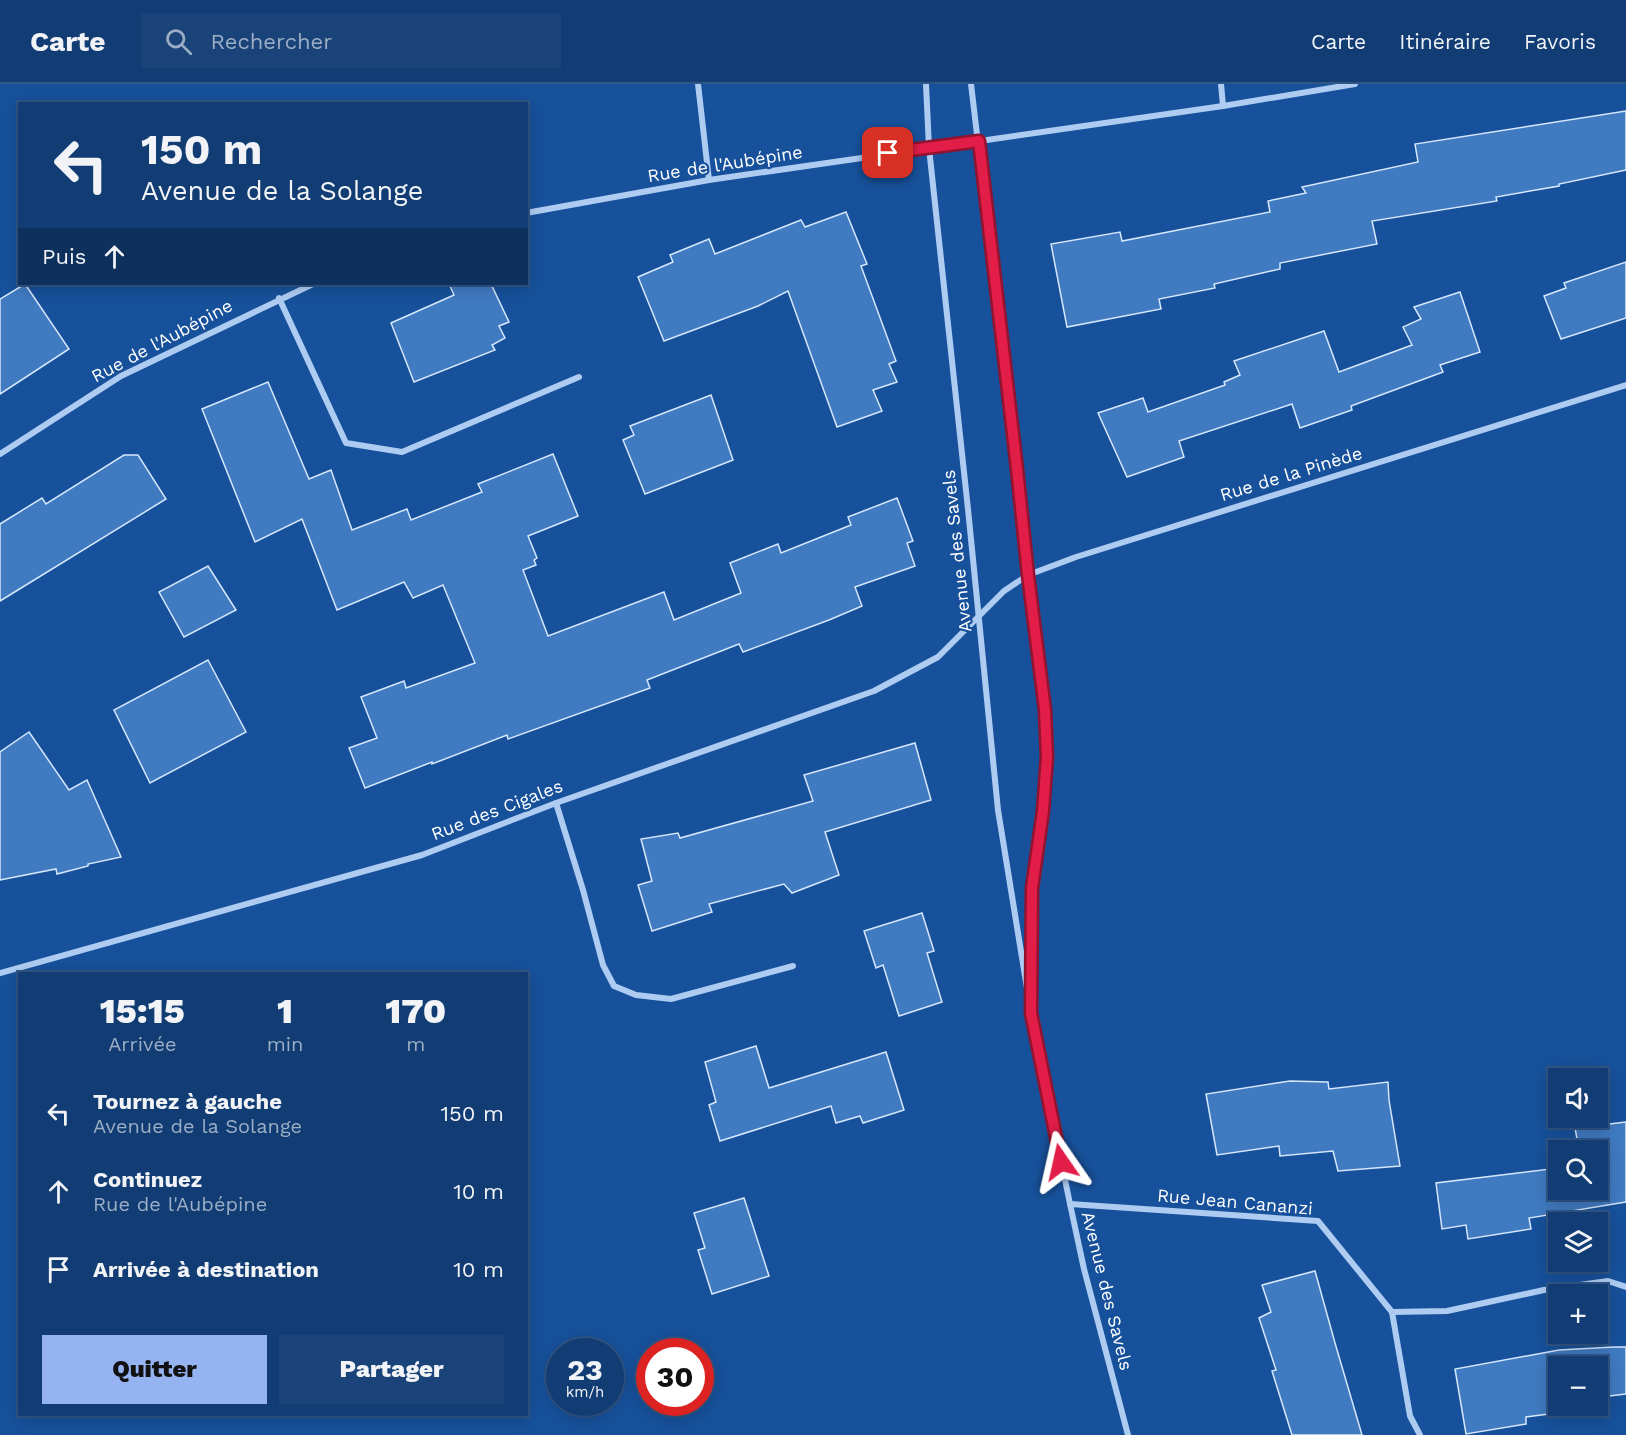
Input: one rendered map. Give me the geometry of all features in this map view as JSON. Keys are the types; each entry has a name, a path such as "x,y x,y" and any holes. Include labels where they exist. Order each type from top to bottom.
{"street":[{"path":"698,84 709,180"},
{"name":"Avenue des Savels","path":"926,84 929,148 998,810 1031,1013 1070,1204 1084,1269 1128,1435"},
{"name":"Avenue des Savels","path":"971,84 1045,710 1047,757 1043,811 1032,888 1031,1013"},
{"path":"1221,84 1223,106"},
{"name":"Rue de l'Aubépine","path":"528,213 709,180 1223,106 1355,84"},
{"name":"Rue de l'Aubépine","path":"0,454 121,376 279,298 311,285"},
{"path":"279,298 346,443 402,452 579,377"},
{"name":"Rue de la Pinède","path":"978,617 1004,591 1028,575 1076,557 1626,385"},
{"name":"Rue des Cigales","path":"0,973 422,855 556,803 874,691 938,657 978,617"},
{"path":"556,803 603,965 614,986 636,995 671,999 794,966"},
{"name":"Rue Jean Cananzi","path":"1070,1204 1318,1221 1392,1312 1410,1416 1420,1435"},
{"path":"1392,1312 1447,1311 1544,1290 1608,1281 1626,1287"}],"building":[{"path":"1626,111 1626,170 1559,184 1559,186 1496,197 1497,201 1372,221 1377,244 1280,263 1280,269 1214,284 1215,288 1159,299 1161,309 1067,327 1051,244 1120,232 1122,241 1270,212 1268,201 1306,193 1302,187 1418,162 1415,144"},
{"path":"846,212 867,264 861,266 896,361 889,364 897,382 873,390 882,411 837,427 788,291 758,306 664,341 638,277 673,262 670,255 709,239 715,254 801,220 805,227"},
{"path":"1626,262 1626,318 1561,339 1544,296 1566,288 1564,283"},
{"path":"26,285 69,349 0,394 0,299"},
{"path":"449,285 491,285 509,322 499,326 505,338 492,345 495,350 414,382 391,323 454,295"},
{"path":"1460,292 1480,352 1440,365 1443,372 1351,406 1352,410 1300,428 1292,404 1179,441 1184,457 1127,477 1098,413 1143,398 1148,412 1225,385 1224,382 1240,375 1234,361 1324,331 1339,372 1412,345 1403,327 1421,319 1414,307"},
{"path":"268,382 309,479 331,470 352,530 407,509 411,520 482,492 478,484 553,454 578,516 528,536 537,558 534,560 536,565 523,570 548,636 664,592 674,620 741,593 730,563 778,544 781,553 851,525 848,517 897,498 913,541 907,543 915,566 855,587 862,606 829,620 743,652 739,644 647,680 650,688 508,739 507,735 365,788 349,748 377,738 361,697 404,681 406,688 475,663 443,585 413,598 404,582 337,610 302,519 255,542 202,409"},
{"path":"711,395 733,460 645,494 623,440 634,435 630,426"},
{"path":"124,455 138,455 166,499 0,601 0,524 42,498 46,504"},
{"path":"208,566 236,610 184,637 159,592"},
{"path":"208,660 246,732 150,783 114,710"},
{"path":"29,732 69,790 87,780 121,857 57,874 56,869 0,880 0,752"},
{"path":"915,743 931,800 825,832 839,875 792,893 784,884 709,904 712,912 652,931 638,885 652,881 641,839 678,833 680,838 813,801 804,775"},
{"path":"922,913 934,951 927,953 942,1002 899,1016 883,965 876,968 864,931"},
{"path":"756,1046 769,1088 886,1052 904,1110 863,1123 860,1116 836,1123 831,1106 720,1141 709,1105 716,1102 705,1062"},
{"path":"1290,1081 1328,1082 1329,1089 1388,1082 1400,1166 1338,1171 1333,1151 1280,1156 1279,1146 1217,1155 1206,1094"},
{"path":"1626,1122 1626,1202 1565,1212 1548,1212 1548,1215 1529,1218 1531,1229 1468,1239 1466,1225 1442,1229 1436,1183 1548,1169 1548,1200 1608,1200 1608,1140 1577,1140 1575,1128 1608,1128 1608,1124"},
{"path":"744,1198 769,1276 712,1294 698,1250 705,1248 694,1213"},
{"path":"1315,1271 1362,1435 1292,1435 1272,1371 1276,1370 1259,1318 1271,1312 1262,1285"},
{"path":"1626,1347 1626,1394 1608,1396 1608,1356 1548,1356 1548,1414 1526,1417 1526,1424 1466,1434 1455,1369 1559,1350"}],"route":[{"path":"888,153 979,141 1045,710 1047,757 1043,811 1032,888 1031,1013 1061,1162"}]}
